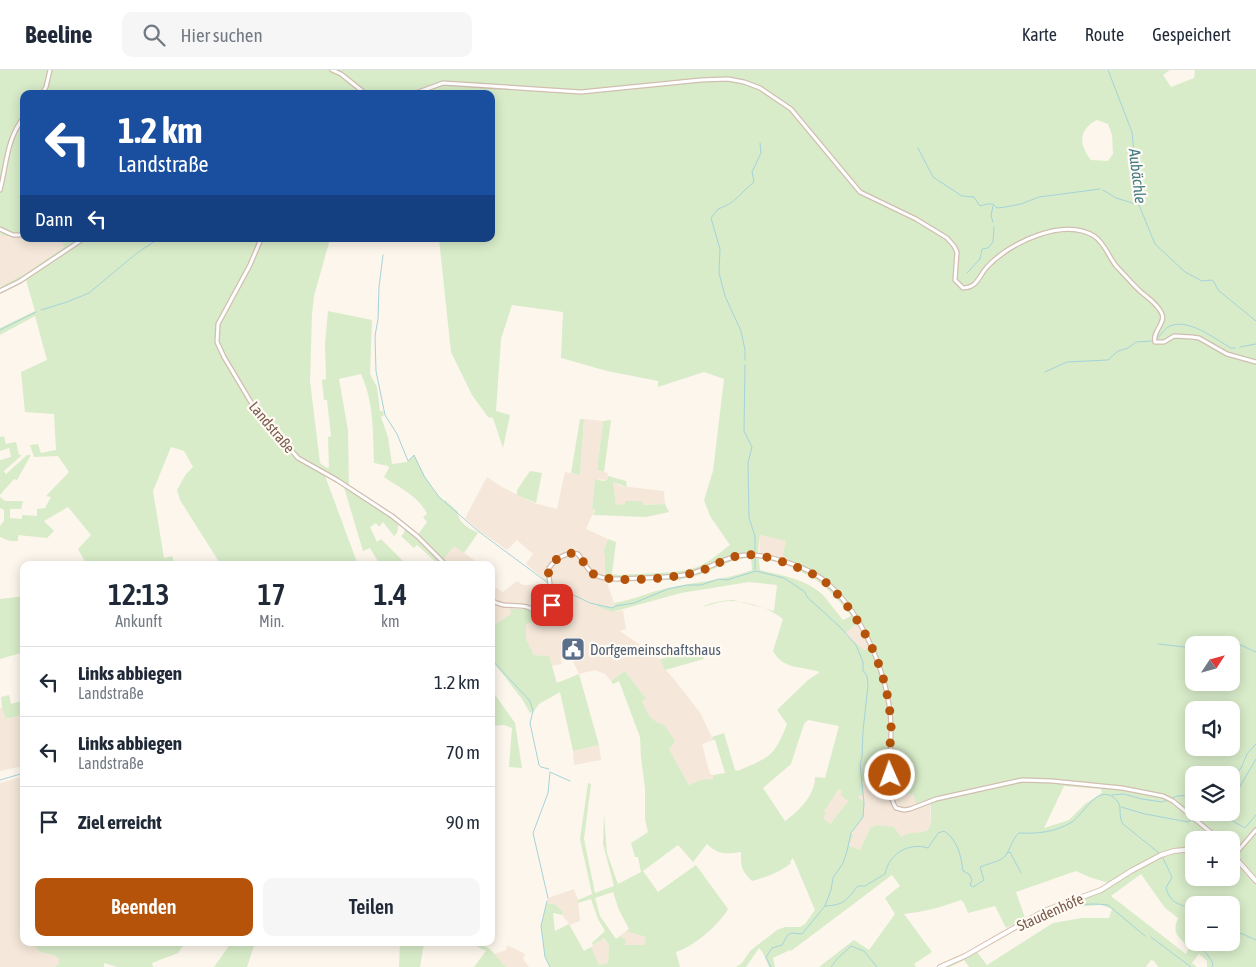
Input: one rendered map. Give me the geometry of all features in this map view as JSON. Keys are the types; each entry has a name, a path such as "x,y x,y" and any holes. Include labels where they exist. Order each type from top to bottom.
{"main road":[{"name":"Staudenhöfe","path":"940,967 965,956 1044,911 1101,890 1131,870 1158,856 1185,850"},
{"path":"1240,862 1256,881"}],"street":[{"path":"44,90 50,70"},
{"path":"332,70 361,90"},
{"path":"423,90 443,83 582,92 701,80 728,79 744,82 760,88 791,109 860,192 916,219 947,238 957,252 955,280 963,288 970,288 975,284 994,260 1035,236 1061,230 1085,233 1097,239 1113,263 1151,300 1162,314 1162,320 1154,337 1155,342 1164,342 1174,336 1199,338 1227,354 1256,362"},
{"path":"0,190 9,143 20,122"},
{"path":"0,229 13,236 20,235"},
{"path":"0,291 20,281 78,242"},
{"name":"Landstraße","path":"260,242 218,324 218,342 224,357 257,411 298,458 337,480 392,516 417,536 442,561"},
{"path":"495,602 502,605 524,606 544,616 550,614 552,605 548,578 549,568 561,557 572,553 578,554 587,568 595,575 620,579 688,575 737,556 750,554 782,562 823,579 858,620 872,647 888,699 891,730 889,754 894,806 904,810 928,802 1031,779 1122,788 1169,798 1209,831"},
{"path":"1240,845 1256,830"}],"shaded area":[{"path":"0,234 20,234 20,242 62,242 64,247 26,273 0,287"},
{"path":"584,419 603,421 597,470 608,473 607,480 595,479 592,508 595,509 586,529 608,539 603,552 605,553 605,576 615,606 598,604 612,612 623,610 626,629 620,631 660,659 665,669 701,714 713,740 702,744 713,779 689,785 669,749 664,725 651,719 642,701 646,698 625,671 611,681 605,674 595,670 579,674 570,655 561,659 562,664 551,666 548,656 534,655 526,639 526,624 537,621 527,609 510,609 512,614 495,624 495,587 503,592 517,581 523,585 547,584 547,582 526,564 533,554 517,540 507,550 478,530 465,518 487,477 534,503 557,509 565,472 580,475"},
{"path":"613,482 621,486 664,491 665,504 643,505 642,501 626,501 625,504 616,505"},
{"path":"760,535 787,541 792,563 791,567 759,557"},
{"path":"454,545 475,561 442,561"},
{"path":"859,621 867,632 872,645 863,650 845,634"},
{"path":"0,708 2,708 7,719 20,716 20,767 0,771"},
{"path":"599,745 601,760 574,765 573,751"},
{"path":"20,777 20,946 35,946 40,952 54,955 59,959 59,963 55,967 0,967 0,783"},
{"path":"892,777 913,794 929,799 931,824 929,829 924,832 901,837 870,828 860,850 849,845 851,835 864,816 864,801 859,798 860,795 863,795 862,782 871,778"},
{"path":"839,789 843,790 848,801 829,825 822,818 826,813 823,811"},
{"path":"574,889 578,900 580,921 570,925 562,915 563,912 557,906 547,903 548,898"},
{"path":"626,931 646,937 646,945 625,945 626,940 620,936"},
{"path":"603,938 609,946 608,963 599,965 591,947"},
{"path":"507,945 525,954 523,959 529,967 506,967 494,954 506,950"}],"green space":[{"path":"0,70 1170,70 1163,75 1171,87 1194,78 1195,70 1256,70 1256,967 1207,967 1207,961 1199,954 1192,963 1197,967 1158,967 1151,960 1146,967 969,967 964,960 950,967 944,967 1016,928 977,952 987,965 1053,923 1082,918 1109,918 1112,909 1101,905 1079,906 1044,914 1021,926 1042,914 1084,899 1082,894 1094,891 1109,883 1076,871 1016,892 1025,918 1006,928 995,906 968,913 961,900 933,909 904,914 932,952 914,964 916,967 819,967 854,940 869,950 895,914 885,898 900,886 892,875 791,951 773,958 775,967 769,967 759,948 746,967 736,967 742,963 750,951 777,930 785,927 800,927 805,924 815,910 793,858 791,863 782,869 752,881 742,868 741,852 722,853 707,844 693,862 678,845 643,871 658,892 696,865 728,909 719,921 705,934 676,952 680,967 550,967 545,957 541,926 547,903 556,905 563,912 562,915 553,913 555,931 569,924 584,951 591,947 599,965 608,963 609,946 604,938 593,945 592,943 605,931 598,919 591,899 578,903 578,900 592,894 580,839 588,783 591,784 584,839 595,893 614,886 603,844 604,814 607,853 618,884 641,872 638,857 635,857 631,843 648,832 645,820 645,788 640,737 619,681 613,684 611,681 625,671 646,698 642,701 650,716 655,721 664,725 675,741 669,749 689,785 701,780 713,779 713,775 725,773 715,740 712,737 724,733 735,770 738,771 769,755 778,744 787,724 777,710 808,680 820,672 788,664 777,657 773,651 783,619 765,609 774,611 777,585 749,582 681,593 612,612 597,606 598,604 610,607 615,606 614,603 661,590 721,579 752,570 751,557 732,561 699,575 678,580 607,581 605,576 605,554 603,552 608,539 616,542 612,574 620,575 668,572 694,568 709,561 730,545 710,516 704,500 713,471 724,379 704,372 658,387 658,381 607,371 561,358 563,312 512,305 501,339 496,411 510,415 503,448 493,418 488,417 472,395 451,352 439,242 495,242 495,90 20,90 20,235 9,236 0,234","holes":["1097,120 1108,124 1112,135 1113,154 1108,161 1091,160 1084,148 1082,138 1086,128","760,535 786,541 783,555 792,563 791,567 811,577 825,587 851,616 843,620 823,595 809,585 793,578 760,570 758,553","859,621 867,632 872,645 864,650 845,634","808,720 839,726 825,778 815,777 809,796 801,807 785,821 763,788 791,764 804,724","892,777 894,794 913,794 916,803 929,800 931,806 931,824 929,828 926,831 907,834 901,837 894,827 877,825 870,828 860,850 850,846 853,836 851,834 864,816 864,801 859,798 860,795 863,795 862,782 871,781 871,778","1064,786 1101,789 1102,793 1085,804 1069,820 1044,828","839,789 842,790 841,795 848,801 830,824 823,818 826,813 824,811","613,892 619,910 629,929 626,931 646,937 645,945 625,945 626,940 620,936 616,939 600,916 595,898"]},
{"path":"62,242 329,242 314,296 312,314 310,381 320,463 327,468 329,467 328,437 331,436 327,400 324,400 322,380 326,379 325,343 328,311 372,320 370,374 377,387 380,411 383,411 384,415 381,417 388,437 392,464 407,462 414,455 434,491 458,512 458,516 465,525 478,533 464,553 454,546 442,561 435,561 417,545 414,548 401,536 404,533 405,527 417,536 427,522 423,517 427,514 414,497 384,477 389,468 388,466 374,463 371,407 361,374 339,379 348,430 349,488 399,522 397,533 394,536 383,522 379,527 376,523 370,527 377,542 381,539 403,561 378,561 370,548 363,551 343,484 324,473 357,561 218,561 180,500 177,490 186,474 193,467 184,451 171,447 153,491 164,558 172,556 174,561 85,561 78,549 91,535 68,507 44,521 54,531 47,538 18,535 18,541 10,541 0,537 0,526 4,521 4,510 0,508 0,497 5,501 23,501 21,509 10,509 10,518 22,519 22,515 37,516 37,509 45,508 51,497 46,496 69,472 58,456 34,457 30,445 38,444 41,453 56,450 54,414 25,412 21,372 47,360 35,316 0,335 0,328 35,311 26,280 0,293 0,287 26,273 64,247"},
{"path":"580,419 584,419 580,475 571,473"},
{"path":"611,420 604,472 597,470 603,421"},
{"path":"4,436 6,444 16,442 19,455 22,455 4,471 6,474 27,455 31,455 17,480 14,479 0,495 0,460 11,457 9,448 0,451 0,437"},
{"path":"530,471 542,473 536,503 517,495 517,490"},
{"path":"608,476 626,481 627,487 613,482 616,505 625,504 625,501 642,501 643,505 665,504 669,512 646,517 593,515 595,510 592,508 595,479 603,481 607,480"},
{"path":"20,596 20,653 0,659 0,599"},
{"path":"738,601 702,607 717,602"},
{"path":"510,609 527,609 538,615 538,621 526,624 526,639 534,655 549,656 557,683 579,674 599,745 573,751 560,692 539,704 530,713 522,699 495,664 495,624 511,614"},
{"path":"701,649 704,659 665,670 660,659"},
{"path":"9,695 11,704 20,701 20,716 6,719 1,697"},
{"path":"495,695 515,723 522,768 509,767 512,728 504,725 495,726"},
{"path":"35,946 183,946 178,953 152,963 153,967 117,967 104,963 104,967 55,967 59,963 59,959 54,955 40,952"},
{"path":"229,946 254,946 247,967 214,967"},
{"path":"400,946 424,946 420,967 399,967"},
{"path":"476,946 487,947 506,967 474,967 486,951"}],"waterway":[{"name":"Aubächle","path":"1108,70 1132,132 1139,205 1155,244 1185,272 1202,281 1212,280 1218,290 1256,321"},
{"path":"745,360 741,331 725,296 719,273 720,249 711,218 718,209 734,201 754,182 752,172 761,153 760,143"},
{"path":"918,148 933,177 962,196 974,197 980,206 993,204 997,208 1005,207 1021,204 1039,197 1100,189"},
{"path":"1103,190 1116,198 1139,205"},
{"path":"993,206 991,216 993,222"},
{"path":"967,273 980,259 982,249 988,248 993,242 994,227"},
{"path":"41,310 89,293 137,253 154,242"},
{"path":"383,255 375,336 376,371 385,415 397,434 408,461 414,455 424,476 439,497 478,531 548,583"},
{"path":"0,330 36,312"},
{"path":"1156,340 1164,330 1177,324 1193,327 1231,348 1235,348"},
{"path":"1045,372 1067,362 1108,360 1118,351 1128,348 1136,342 1152,341"},
{"path":"1240,347 1256,344"},
{"path":"745,365 744,431 752,447 748,463 749,518 755,536 755,553"},
{"path":"755,557 755,569"},
{"path":"551,584 590,603 612,608 634,603 668,589 687,585 701,585 719,579 727,580 756,571 784,578 805,592 807,597 839,626 856,645 863,662 863,670 867,676 868,685 860,764 864,803 863,817 851,833 843,863 833,878 825,906"},
{"path":"1158,644 1185,647"},
{"path":"1240,645 1256,652"},
{"path":"495,663 530,701 533,711 530,723 539,765 549,769"},
{"path":"1240,769 1247,754 1256,744"},
{"path":"1240,787 1256,759"},
{"path":"548,898 533,833 548,793 550,772 570,781"},
{"path":"0,780 20,774"},
{"path":"771,967 766,957 772,948 782,945 791,933 802,934 825,906 841,903 858,886 865,886 885,874 887,867 900,851 913,847 928,848 938,833 944,831 956,844 963,871 969,874 972,880 970,885 973,887 984,880 980,867 1004,857 1019,833 1046,832 1060,828 1072,822 1093,800 1105,794 1118,802 1123,824 1159,853"},
{"path":"1112,795 1124,794 1162,802 1177,796 1185,796"},
{"path":"1121,807 1145,814 1189,821"},
{"path":"1233,821 1245,828 1256,815"},
{"path":"1007,853 1010,852 1021,873"},
{"path":"1162,856 1172,877 1166,888 1168,894 1174,901 1185,907"},
{"path":"547,901 541,926 545,957 550,967"},
{"path":"1041,915 1057,909 1074,906 1108,905 1145,936"},
{"path":"1240,933 1256,940"},
{"path":"1151,937 1191,967"},
{"path":"831,967 851,946 864,951 877,967"},
{"path":"1204,951 1213,963 1212,967"}],"place":[{"name":"Dorfgemeinschaftshaus","path":"573,649"}],"route":[{"path":"552,605 548,578 549,568 552,563 569,553 578,554 590,571 595,575 606,578 630,579 688,575 702,571 730,558 750,554 769,558 812,573 823,579 834,590 858,620 872,647 888,699 891,725 890,775"}]}
